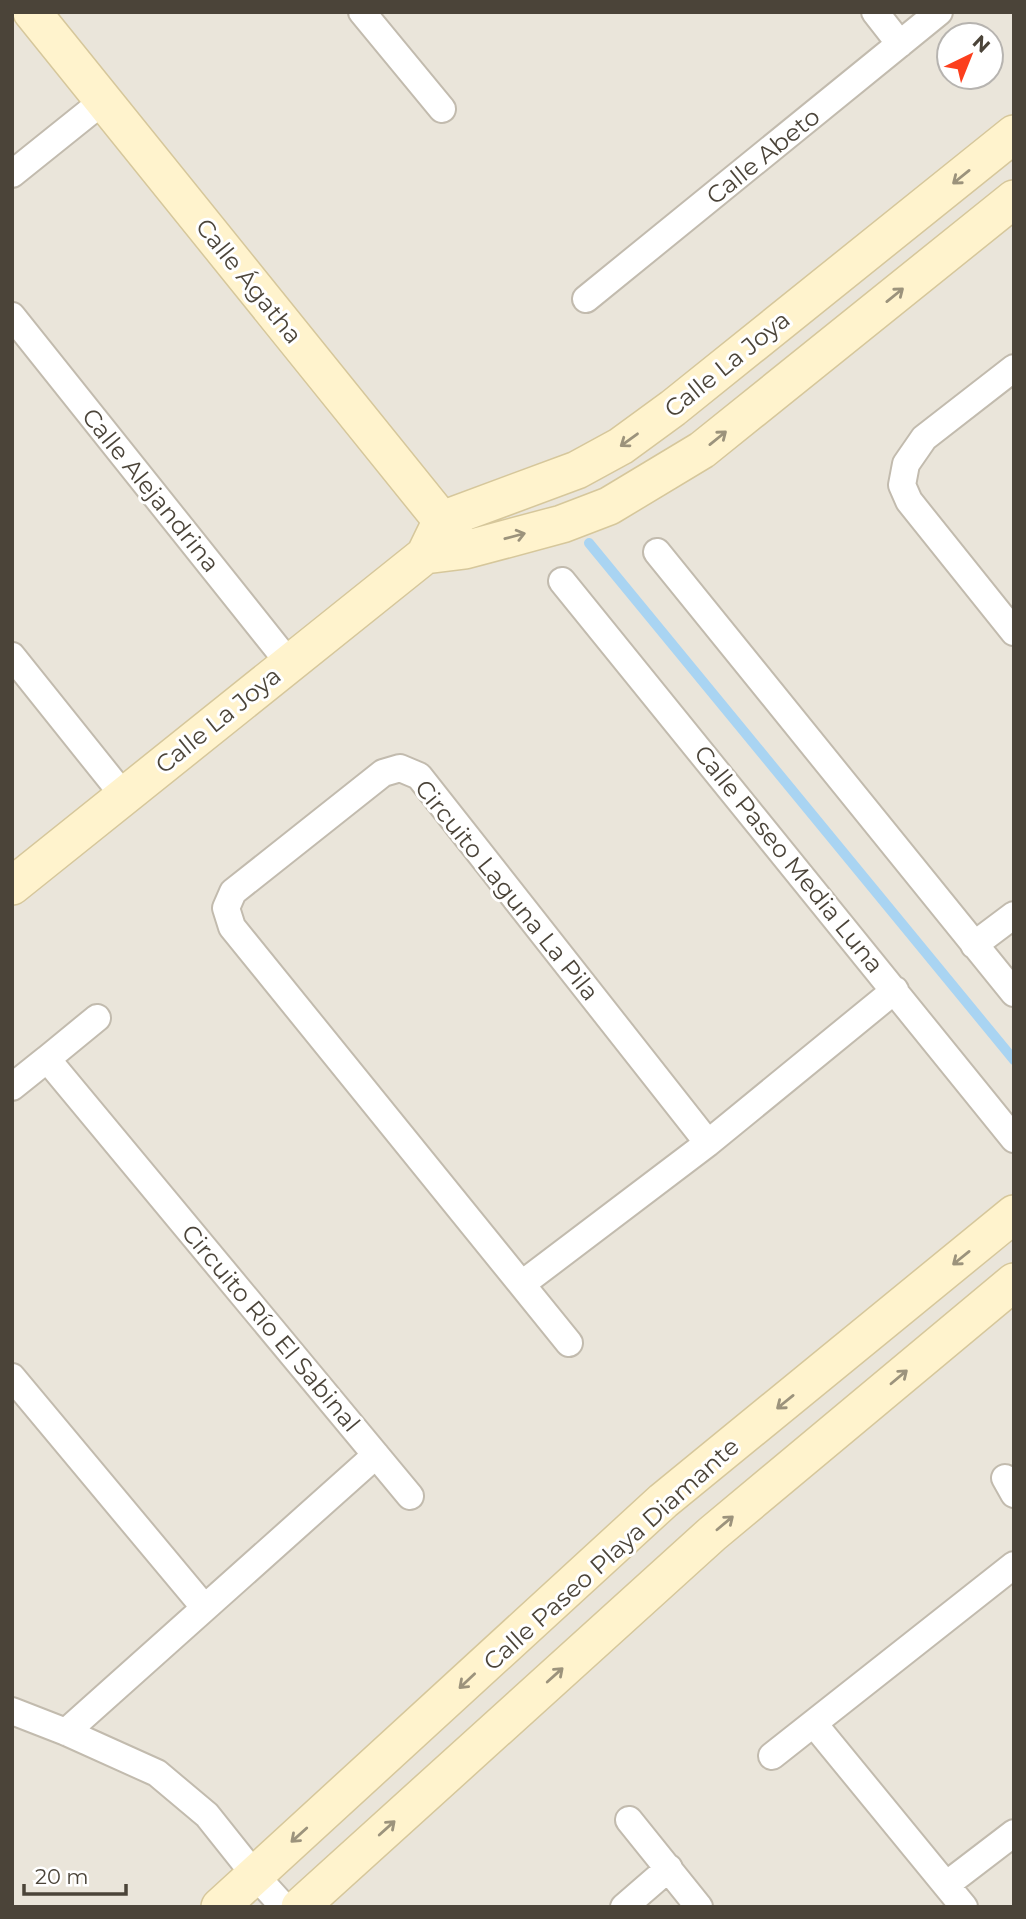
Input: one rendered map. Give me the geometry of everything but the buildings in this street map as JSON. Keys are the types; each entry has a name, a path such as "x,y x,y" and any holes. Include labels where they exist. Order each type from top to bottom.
{"street":[{"name":"Calle Ágatha","path":"32,12 465,550"},
{"path":"362,12 442,109"},
{"path":"875,12 901,44"},
{"name":"Calle Abeto","path":"586,299 939,12"},
{"path":"12,174 103,101"},
{"name":"Calle La Joya","path":"12,886 425,555 442,520 577,470 621,446 673,408 1014,134"},
{"name":"Calle La Joya","path":"425,555 465,550 562,524 609,506 702,450 1014,199"},
{"name":"Calle Alejandrina","path":"12,316 289,663"},
{"path":"1014,368 924,438 906,464 902,485 909,501 1014,632"},
{"path":"657,552 1014,993"},
{"name":"Calle Paseo Media Luna","path":"562,581 1014,1139"},
{"path":"12,656 124,796"},
{"name":"Circuito Laguna La Pila","path":"569,1343 233,927 226,908 233,892 383,774 400,768 419,776 709,1143"},
{"path":"974,945 1014,915"},
{"path":"522,1284 709,1143 895,990"},
{"path":"12,1087 97,1018"},
{"name":"Circuito Río El Sabinal","path":"47,1059 376,1455 66,1731"},
{"name":"Calle Paseo Playa Diamante","path":"220,1907 663,1501 1014,1214"},
{"path":"300,1907 712,1534 1014,1282"},
{"path":"12,1377 204,1606"},
{"path":"376,1455 410,1496"},
{"path":"772,1756 1014,1564"},
{"path":"12,1711 66,1731 157,1773 207,1815 284,1907"},
{"path":"814,1724 964,1907"},
{"path":"629,1820 699,1907"},
{"path":"946,1885 1014,1833"},
{"path":"624,1907 668,1868"}],"shaded area":[{"path":"12,12 1014,12 1014,1907 12,1907"}],"waterway":[{"path":"589,543 1014,1060"}]}
